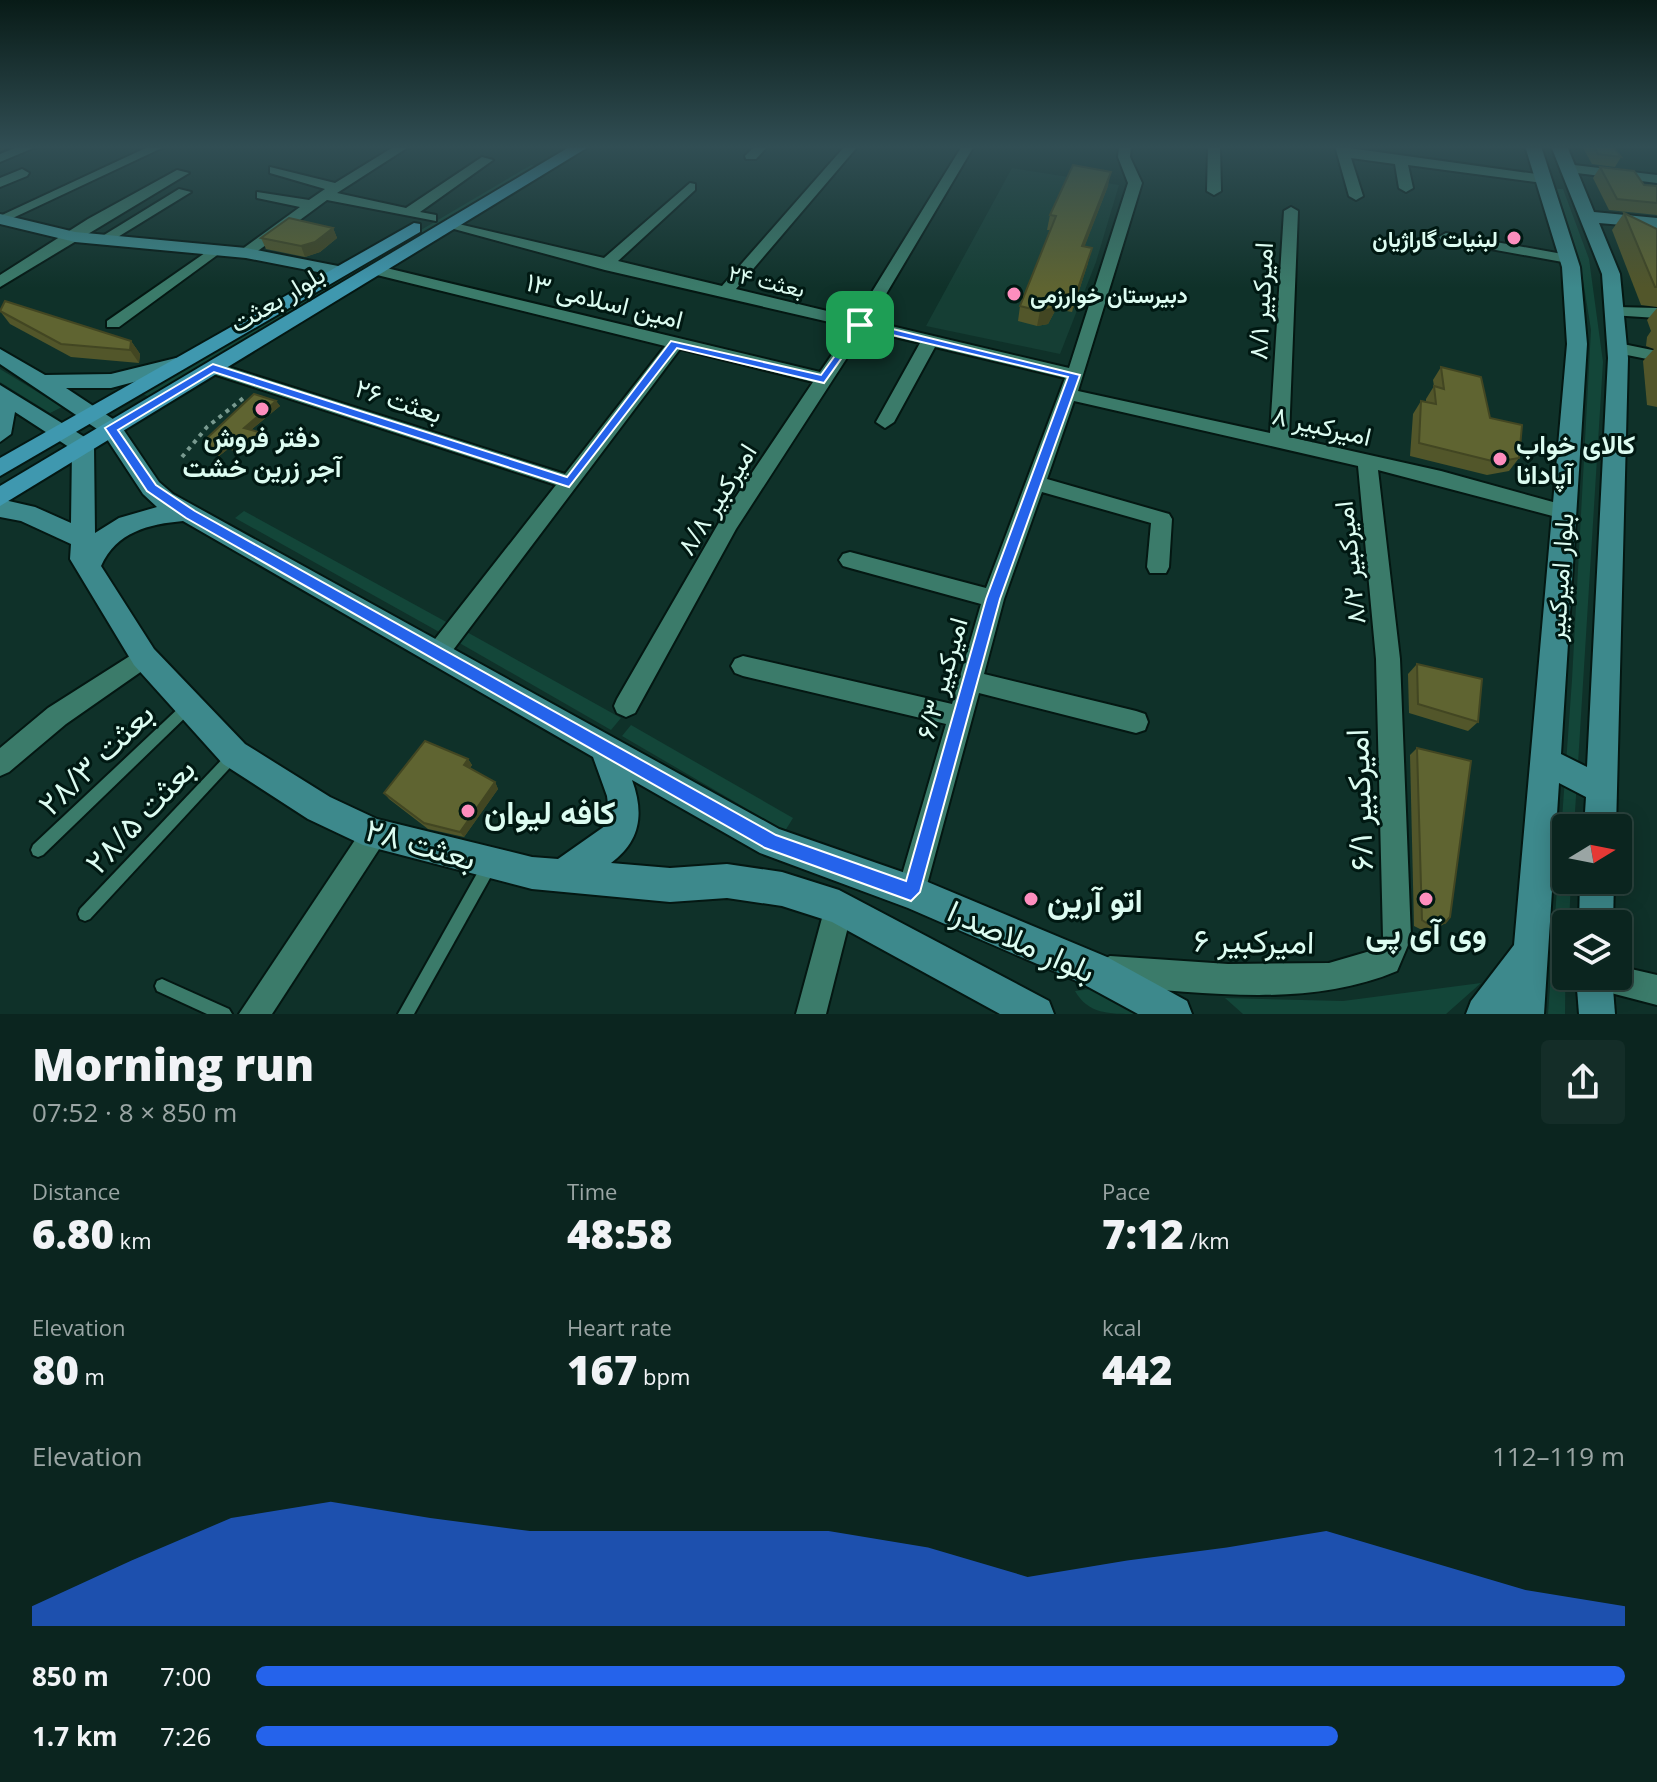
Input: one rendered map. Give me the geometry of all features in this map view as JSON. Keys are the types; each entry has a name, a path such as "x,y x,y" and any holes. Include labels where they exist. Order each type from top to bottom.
{"main road":[{"name":"بلوار بعثت","path":"0,497 72,438 176,364 473,193"},
{"name":"بلوار بعثت","path":"100,421 229,373 374,270 504,193"},
{"name":"بلوار امیرکبیر","path":"1526,1014 1577,344 1560,193"},
{"name":"بلوار امیرکبیر","path":"1574,193 1588,217 1611,274 1617,312 1600,814"},
{"path":"1588,217 1657,223"},
{"path":"1,220 75,237 246,253 338,271"},
{"path":"0,355 100,421"},
{"path":"43,382 111,381 176,364"},
{"path":"0,434 4,394 72,438 86,466 84,552"},
{"name":"بلوار ملاصدرا","path":"100,421 151,488 186,512 771,842 911,892 1094,970 1174,1014"},
{"name":"بلوار بعثت","path":"0,468 72,438"},
{"path":"0,508 26,513 84,552 92,552 129,521 151,514 186,512"},
{"name":"بعثت ۲۸","path":"84,552 144,657 234,754 319,808 374,834 490,863 562,875 670,885 727,881 782,889 839,907 1036,1014"},
{"path":"562,875 608,849 622,833 626,813 623,794 605,749"},
{"path":"1545,761 1601,789"},
{"path":"1484,1014 1530,952"},
{"path":"1595,990 1597,1014"}],"street":[{"path":"1,220 58,193"},
{"path":"0,282 75,237 93,222 145,193"},
{"path":"103,240 182,193"},
{"path":"246,253 329,193"},
{"path":"336,193 431,218"},
{"path":"409,213 438,193"},
{"path":"605,265 683,193"},
{"path":"724,293 811,193"},
{"name":"امیرکبیر ۸/۸","path":"626,706 728,524 860,325 939,193"},
{"name":"امیرکبیر ۶/۳","path":"911,892 993,599 1075,375 1132,193"},
{"path":"262,195 311,205"},
{"name":"امیرکبیر ۸/۱","path":"1279,442 1291,211"},
{"name":"بعثت ۲۴","path":"450,226 1075,375"},
{"path":"1446,237 1568,259"},
{"path":"113,324 215,250"},
{"name":"امین اسلامی ۱۳","path":"374,270 824,379"},
{"path":"1617,312 1657,313"},
{"path":"885,422 930,341"},
{"path":"436,655 675,344"},
{"path":"1618,348 1657,356"},
{"name":"بعثت ۲۶","path":"229,373 569,482"},
{"name":"امیرکبیر ۸","path":"1067,394 1367,462 1564,512"},
{"name":"امیرکبیر ۸/۲","path":"1367,462 1388,659"},
{"path":"1035,483 1162,519 1158,567"},
{"path":"850,560 993,599"},
{"path":"0,764 57,716 144,657"},
{"name":"امیرکبیر ۶/۱","path":"1388,659 1397,938"},
{"path":"743,666 959,716"},
{"path":"969,680 1136,722"},
{"path":"254,1014 374,834"},
{"path":"811,1014 839,907"},
{"name":"امیرکبیر ۶","path":"1094,970 1228,979 1329,978 1387,961 1397,938"},
{"path":"1632,984 1657,990"}],"lane":[{"name":"بعثت ۲۸/۳","path":"38,850 190,706"},
{"name":"بعثت ۲۸/۵","path":"85,914 234,754"},
{"path":"406,1014 490,863"},
{"path":"162,986 224,1014"}],"path":[{"path":"182,457 195,439 230,406 266,385"}],"shaded area":[{"path":"483,193 494,193 149,397 143,394"},
{"name":"دبیرستان خوارزمی","path":"998,193 1117,193 1096,262 1060,354 926,326"},
{"path":"1558,193 1565,193 1589,259 1603,362 1575,814 1562,814 1572,680 1591,330 1580,261"},
{"path":"0,369 62,407 50,413 0,382"},
{"path":"244,511 450,624 441,633 235,518"},
{"path":"465,631 621,718 611,730 456,641"},
{"path":"631,725 793,818 785,831 622,736"},
{"path":"1557,894 1570,894 1570,910 1555,910"},
{"path":"1552,958 1552,990 1565,990 1565,1014 1548,1014"},
{"path":"1481,983 1446,1014 1243,1014 1225,998 1343,1001"},
{"path":"1092,989 1136,1014 1100,1011 1086,1004 1075,991"}],"building":[{"path":"1060,193 1103,193 1082,246 1092,248 1075,297 1060,293 1051,309 1040,311 1020,306 1056,216 1050,215"},
{"path":"1614,193 1657,193 1657,203 1617,199"},
{"path":"1624,213 1657,229 1657,287 1655,287"},
{"path":"289,218 333,228 315,242 301,246 261,238"},
{"path":"5,301 131,341 130,350 61,344 0,311"},
{"path":"1441,367 1481,377 1490,418 1522,425 1519,458 1496,462 1419,443 1421,401 1436,404 1434,386 1444,389"},
{"path":"254,394 276,401 244,428 262,433 242,449 224,443 215,451 205,440"},
{"path":"1417,664 1482,679 1478,722 1418,704"},
{"path":"425,741 468,759 464,765 495,782 460,832 424,823 384,793"},
{"path":"1417,748 1471,761 1450,917 1445,923 1428,924 1422,920"}],"place":[{"name":"لبنیات گاراژیان","path":"1514,238"},
{"name":"دبیرستان خوارزمی","path":"1014,294"},
{"name":"دفتر فروش آجر زرین خشت","path":"262,409"},
{"name":"کالای خواب آپادانا","path":"1500,459"},
{"name":"کافه لیوان","path":"468,811"},
{"name":"اتو آرین","path":"1031,899"},
{"name":"وی آی پی","path":"1426,899"}],"route":[{"path":"860,325 1075,375 993,599 911,892 771,842 190,515 151,488 125,444 111,428 213,368 569,482 675,344 824,379 860,325"}]}
